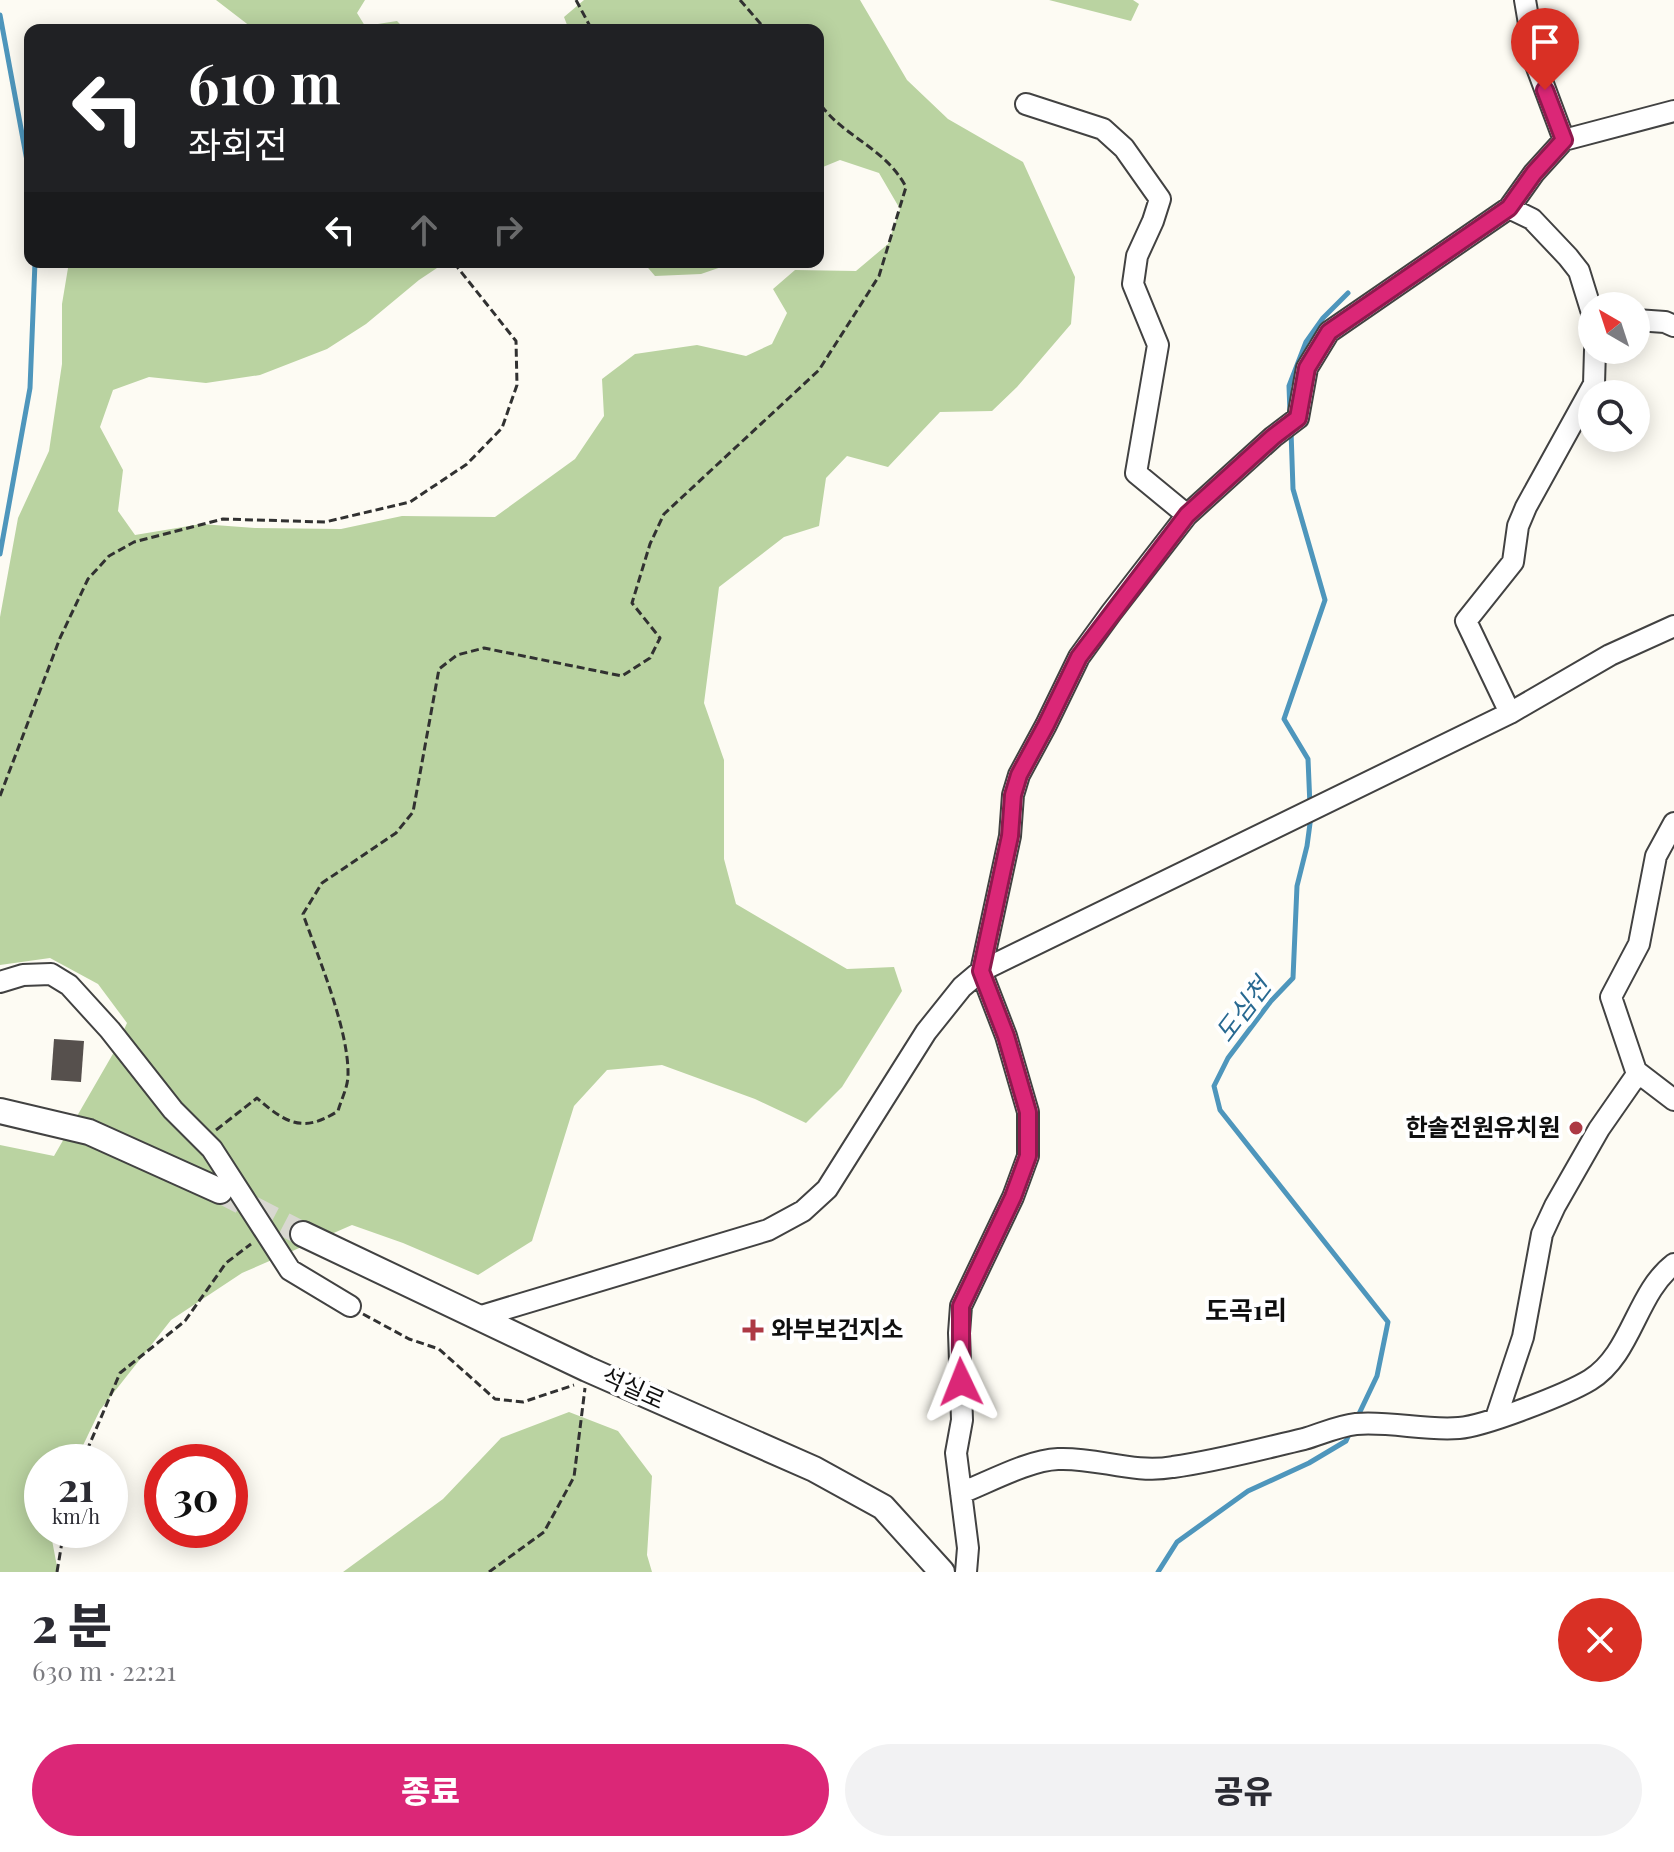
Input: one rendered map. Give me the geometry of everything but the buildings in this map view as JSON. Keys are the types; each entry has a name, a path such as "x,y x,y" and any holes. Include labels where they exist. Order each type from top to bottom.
{"street":[{"path":"1525,0 1536,65 1564,140"},
{"path":"1026,104 1103,129 1124,148 1160,199 1137,256 1133,284 1158,345 1136,473 1187,515"},
{"path":"966,1572 968,1548 956,1453 962,1420 961,1306 1013,1197 1028,1156 1028,1112 1006,1036 981,971 1010,836 1013,795 1019,775 1079,657 1187,515 1298,418 1307,368 1329,332 1509,208 1534,173 1564,140 1674,111"},
{"path":"1509,208 1532,219 1568,257 1579,271 1586,292"},
{"path":"1650,321 1674,326"},
{"path":"1510,713 1466,621 1513,562 1518,526 1594,384 1595,364"},
{"path":"478,1317 768,1230 803,1211 827,1189 926,1032 962,987 981,971 1510,713 1610,655 1674,626"},
{"path":"1674,823 1656,856 1639,944 1611,997 1638,1073 1674,1100"},
{"path":"0,982 23,975 51,974 69,985 110,1030 173,1110 204,1140 235,1181 290,1270 350,1306"},
{"path":"1496,1418 1523,1337 1542,1234 1586,1151 1638,1073"},
{"path":"0,1111 89,1132 220,1191"},
{"name":"석실로","path":"303,1234 587,1369 814,1469 883,1507 942,1572"},
{"path":"961,1493 1032,1465 1058,1459 1139,1470 1172,1468 1351,1425 1384,1422 1429,1428 1461,1428 1496,1418 1586,1383 1606,1370 1650,1294 1666,1270 1674,1264"}],"path":[{"path":"576,0 589,24"},
{"path":"740,0 761,24"},
{"path":"204,1140 257,1098 274,1114 298,1124 319,1123 338,1111 349,1077 342,1033 303,914 322,883 396,833 413,812 439,669 457,655 484,648 622,676 650,658 660,638 632,603 650,544 664,514 819,370 879,276 906,187 896,168 829,117 824,110"},
{"path":"0,796 60,638 88,579 109,556 134,542 223,519 325,522 410,502 467,464 502,428 517,385 516,341 458,268"},
{"path":"90,1444 120,1373 185,1321 226,1263 266,1232"},
{"path":"350,1306 409,1339 439,1349 495,1399 523,1402 575,1385 587,1369"},
{"path":"489,1572 544,1532 574,1477 587,1369"},
{"path":"57,1572 61,1548"}],"green space":[{"path":"216,0 365,0 357,13 364,24 247,24"},
{"path":"584,0 860,0 907,80 948,119 1023,162 1075,277 1071,324 992,411 940,412 888,467 847,456 826,478 819,526 784,537 719,587 704,703 724,760 724,859 736,904 847,969 894,967 902,991 842,1087 806,1123 755,1099 662,1065 607,1070 574,1106 532,1241 478,1275 352,1225 242,1273 171,1320 100,1410 84,1444 24,1444 24,1548 54,1548 58,1572 0,1572 0,1145 54,1156 114,1052 127,1023 98,984 50,958 0,965 0,617 18,518 49,451 62,364 62,304 68,268 437,268 366,324 327,349 260,375 206,383 149,377 113,390 100,427 123,470 118,511 135,535 201,524 341,529 402,516 495,517 575,459 604,416 602,379 635,354 697,345 746,356 772,344 787,313 773,289 795,270 856,271 888,244 900,209 879,173 840,160 824,167 824,24 567,24 564,17"},
{"path":"1049,0 1133,0 1139,4 1131,21"},
{"path":"648,268 718,268 701,274 655,276"},
{"path":"569,1412 618,1431 652,1476 647,1555 652,1572 343,1572 443,1499 501,1438"}],"waterway":[{"path":"0,15 24,145"},
{"path":"0,554 30,388 35,268"},
{"name":"도심천","path":"1290,413 1289,386 1306,342 1323,318 1348,293"},
{"name":"도심천","path":"1291,431 1293,489 1325,600 1284,719 1308,759 1310,806"},
{"name":"도심천","path":"1311,816 1297,886 1293,978 1271,1001 1228,1058 1214,1086 1220,1110 1388,1322 1377,1376 1357,1418"},
{"name":"도심천","path":"1158,1572 1177,1542 1248,1491 1309,1463 1346,1441 1351,1430"}],"tunnel":[{"path":"220,1191 303,1234"}],"place":[{"name":"한솔전원유치원","path":"1576,1128"},
{"name":"와부보건지소","path":"753,1330"}],"district":[{"name":"도곡1리","path":"1246,1311"}],"route":[{"path":"961,1382 961,1306 1013,1197 1028,1156 1028,1112 1006,1036 981,971 1010,836 1013,795 1019,775 1079,657 1187,515 1298,418 1307,368 1329,332 1509,208 1534,173 1564,140 1545,90"}]}
